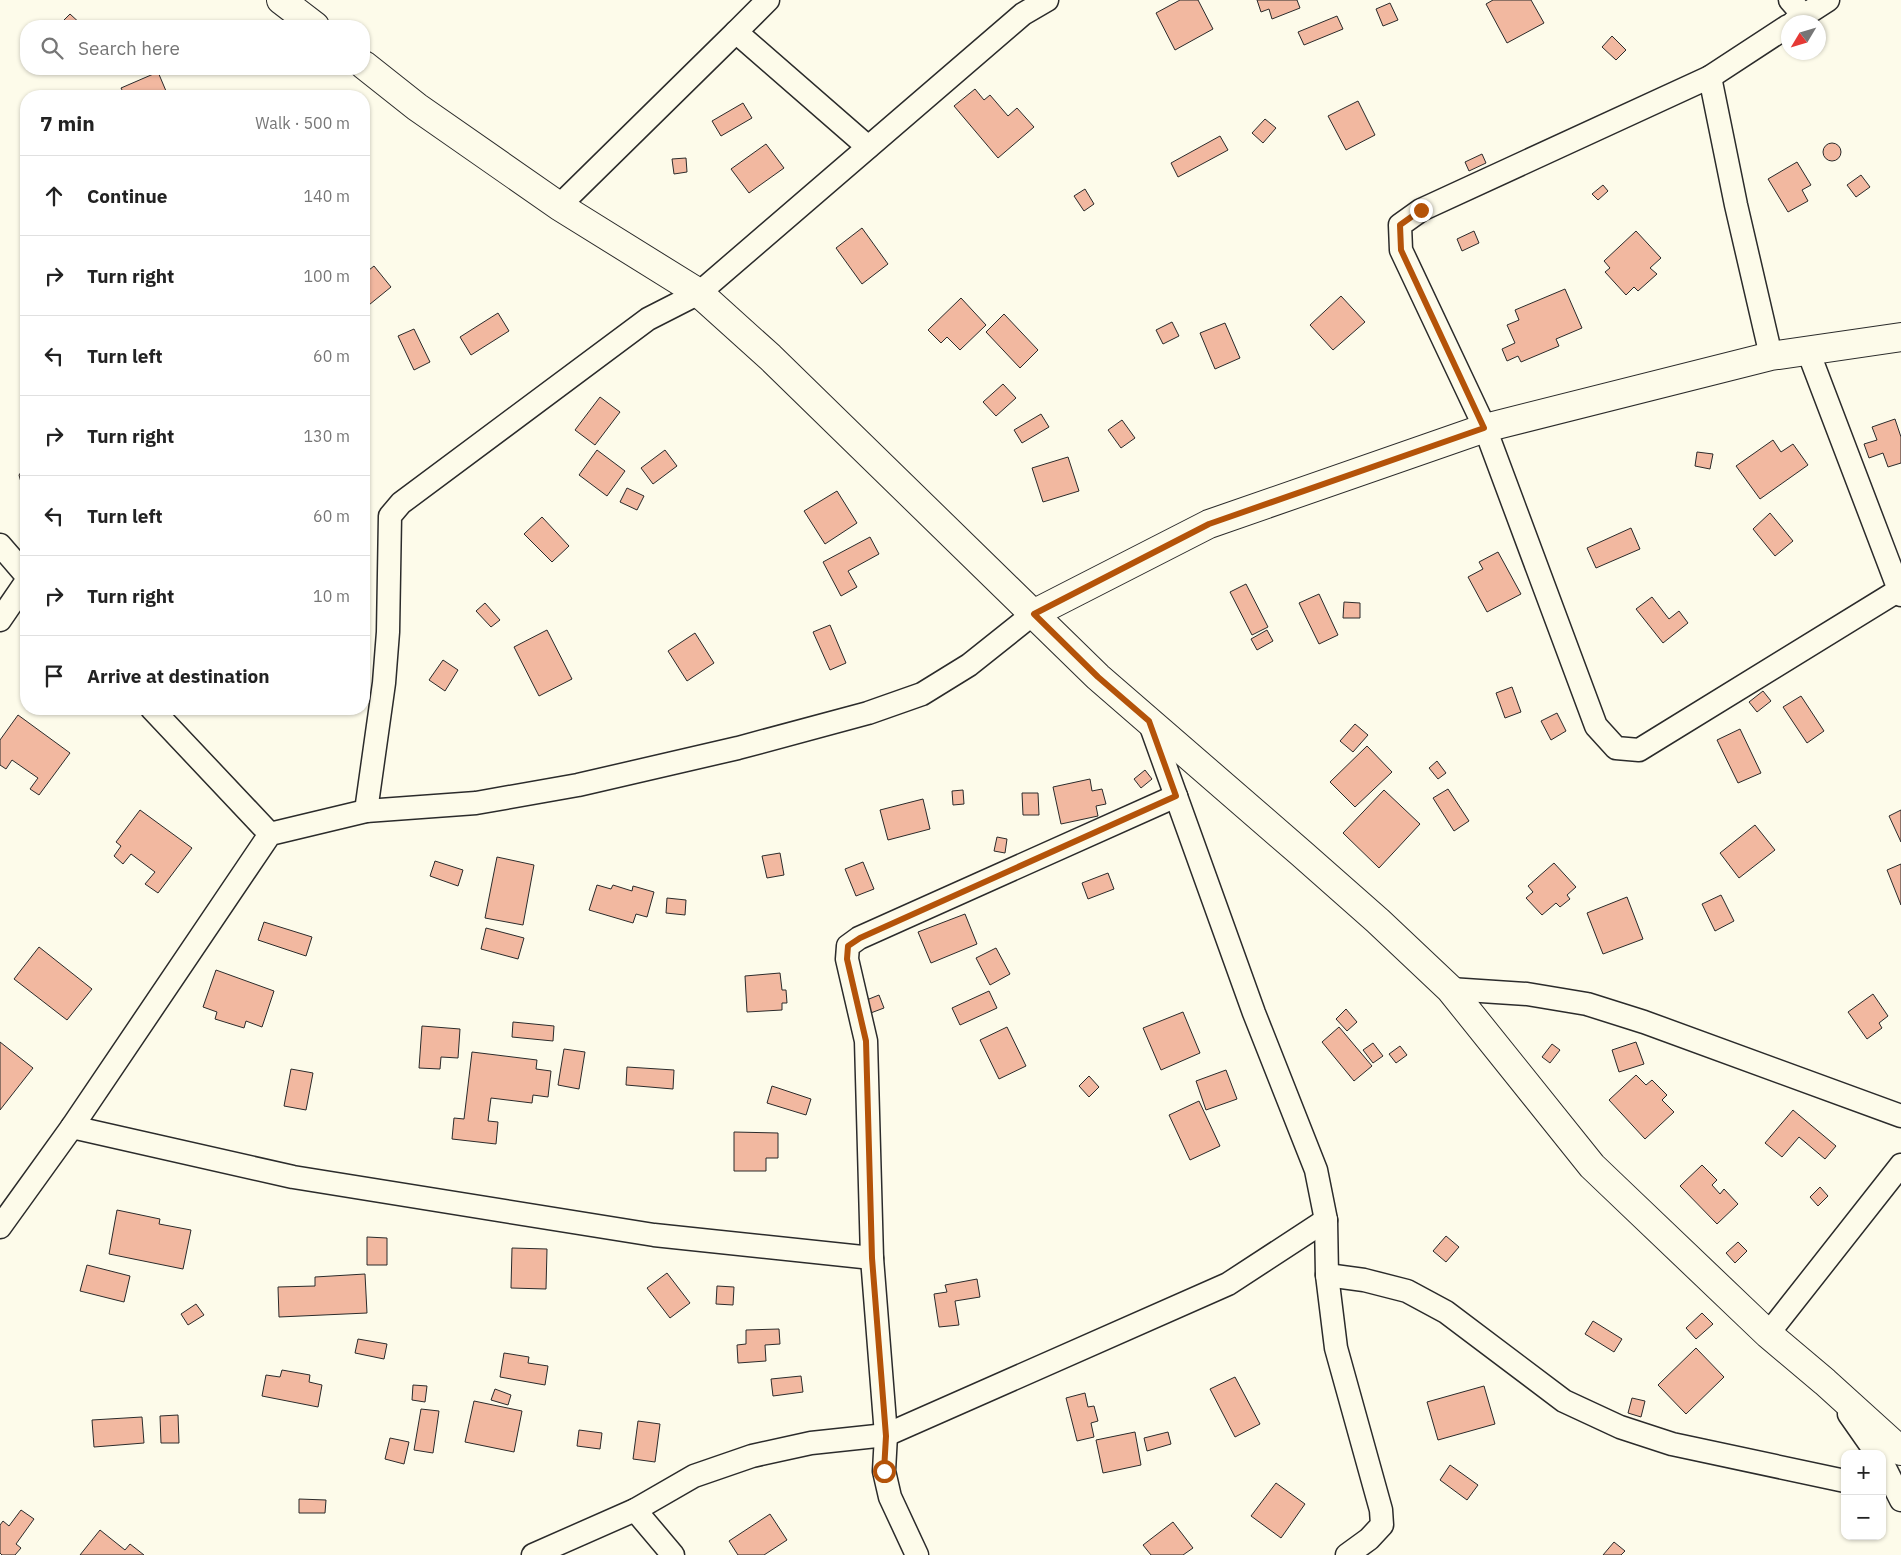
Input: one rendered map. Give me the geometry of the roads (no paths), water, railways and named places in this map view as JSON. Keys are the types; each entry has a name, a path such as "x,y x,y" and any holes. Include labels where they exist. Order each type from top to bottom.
{"street":[{"path":"281,0 307,20"},
{"path":"559,206 768,0"},
{"path":"366,811 384,683 388,632 390,516 402,503 648,319 699,293 1023,14 1047,0"},
{"path":"1796,15 1828,0"},
{"path":"1781,25 1710,76 1421,210 1400,225 1401,250 1484,428 1596,726 1616,748 1639,750 1900,593 1808,351"},
{"path":"736,32 868,147"},
{"path":"370,70 417,107 559,206 699,293 770,357 1098,677 1364,909 1450,990 1592,1166 1768,1334 1825,1382 1901,1451"},
{"path":"1710,76 1736,205 1771,356"},
{"path":"0,1228 72,1127 270,834 366,811 476,802 578,785 738,748 868,713 922,694 968,665 1034,614 1209,524 1484,428 1771,356 1901,337"},
{"path":"0,545 20,568"},
{"path":"0,620 20,591"},
{"path":"158,715 270,834"},
{"path":"1149,721 1254,1014 1316,1170 1326,1220 1327,1275 1336,1348 1381,1510 1382,1525 1368,1539 1347,1555"},
{"path":"917,1555 890,1497 884,1471 886,1436 872,1258 866,1041 847,959 848,946 868,934 1176,796"},
{"path":"1450,990 1527,994 1587,1004 1644,1022 1901,1116"},
{"path":"72,1127 293,1177 654,1235 872,1258"},
{"path":"1768,1334 1901,1165"},
{"path":"533,1555 635,1510 694,1476 752,1456 811,1442 886,1436 1228,1284 1326,1220"},
{"path":"1327,1275 1364,1280 1407,1291 1446,1312 1564,1401 1620,1427 1672,1444 1841,1479"},
{"path":"1825,1382 1874,1450"},
{"path":"1886,1473 1894,1495"},
{"path":"635,1510 674,1555"}]}
